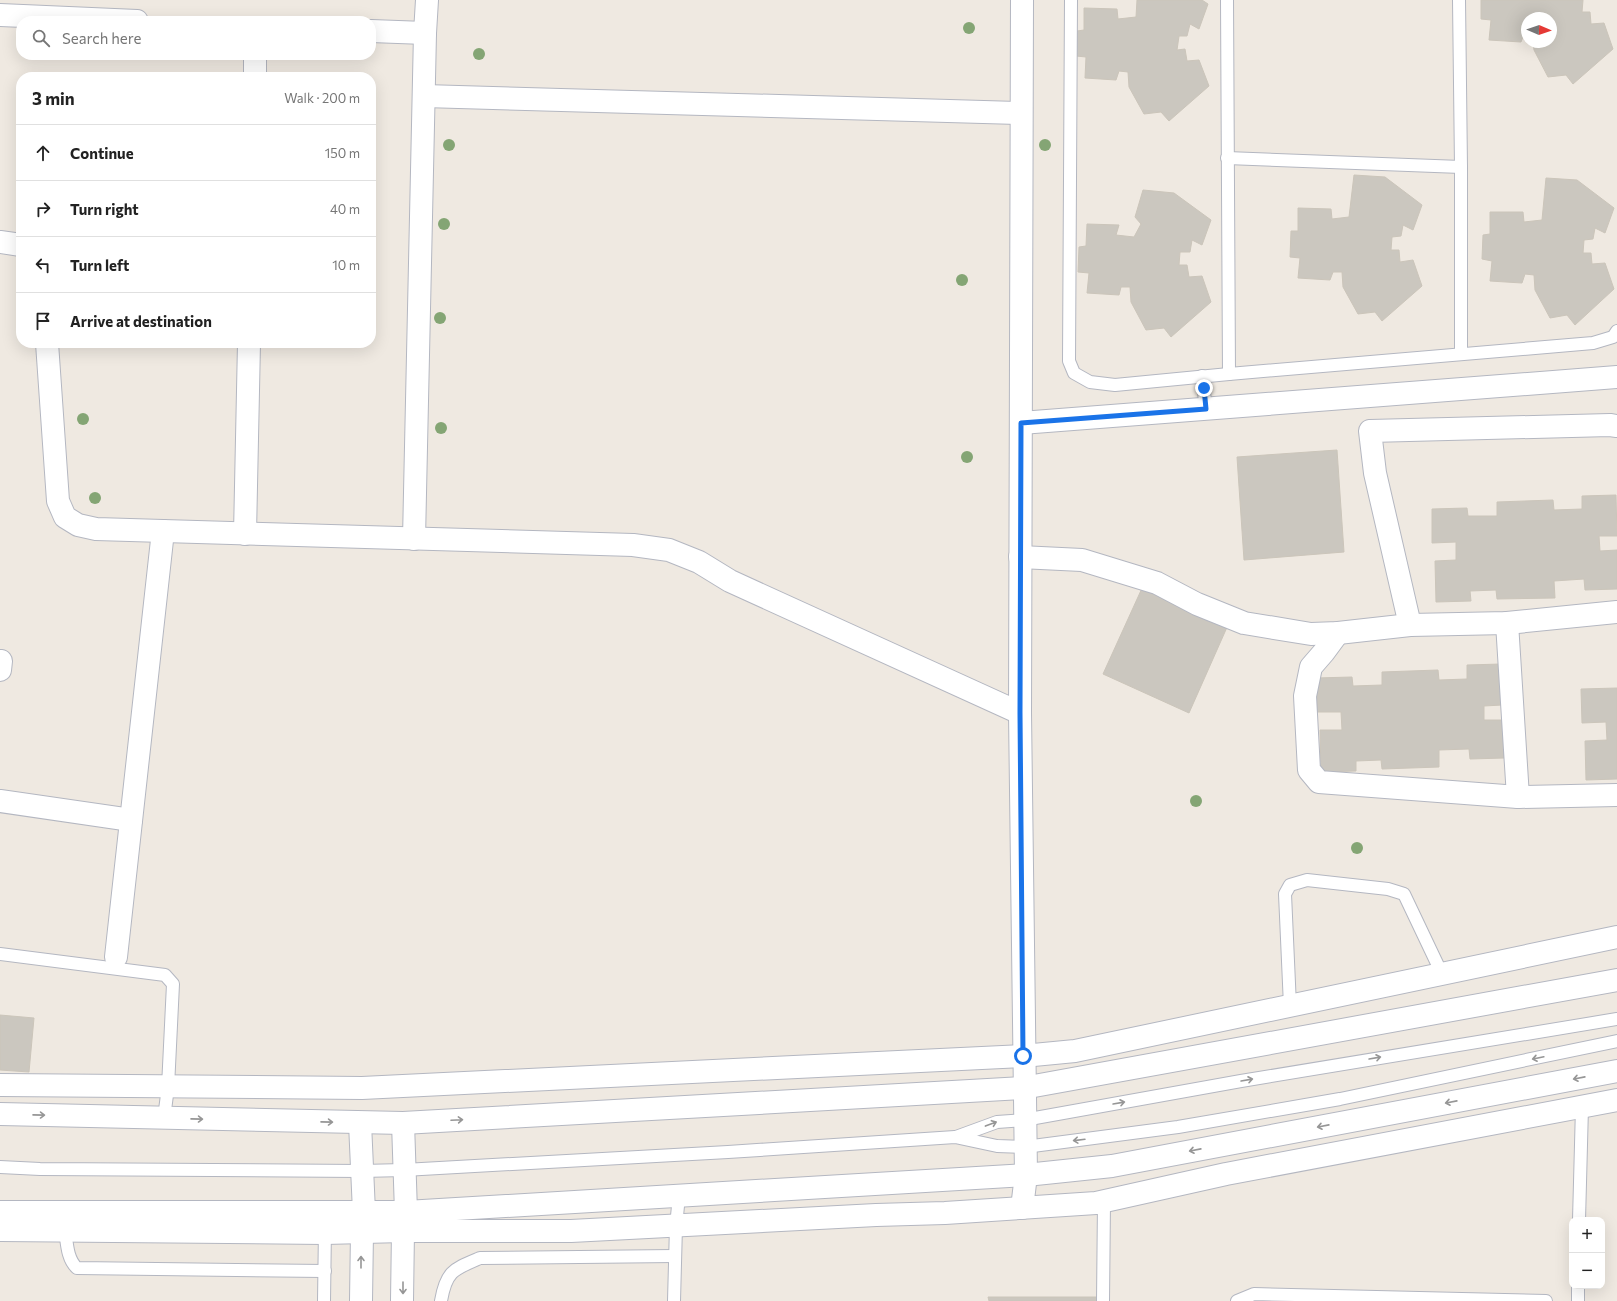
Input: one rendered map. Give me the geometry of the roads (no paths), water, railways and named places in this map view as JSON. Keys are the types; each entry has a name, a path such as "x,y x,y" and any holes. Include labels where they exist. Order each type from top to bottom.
{"street":[{"path":"414,538 427,0"},
{"path":"1022,0 1020,713 1023,1056 1026,1175 1022,1208"},
{"path":"0,15 23,16"},
{"path":"376,31 425,34"},
{"path":"255,60 255,72"},
{"path":"424,96 1021,113"},
{"path":"0,242 16,244"},
{"path":"47,348 58,501 65,517 78,525 96,529 633,545 669,550 699,562 730,581 1020,713"},
{"path":"245,534 249,348"},
{"path":"1021,423 1617,377"},
{"path":"1368,396 1370,431 1376,474 1410,625"},
{"path":"1370,431 1617,426"},
{"path":"116,957 163,531"},
{"path":"1020,557 1082,560 1157,583 1197,604 1244,623 1311,634 1338,633 1410,625 1507,622 1617,612"},
{"path":"1507,622 1518,797"},
{"path":"1338,633 1311,667 1305,696 1309,770 1319,782 1518,797 1617,795"},
{"path":"0,801 132,820"},
{"path":"0,1085 362,1088 1023,1056 1076,1051 1617,937"},
{"path":"0,1114 403,1123 1024,1088 1617,980"},
{"path":"404,1222 679,1196 1026,1175 1112,1166 1617,1071"},
{"path":"0,1230 325,1233 363,1222 404,1222 571,1231 1096,1204 1226,1174 1617,1100"},
{"path":"360,1123 363,1222 361,1301"},
{"path":"402,1301 404,1222 403,1123"},
{"path":"0,1212 327,1211 363,1222"}],"lane":[{"path":"1071,0 1069,361 1074,373 1090,382 1115,385 1202,376 1593,343 1613,337 1617,331"},
{"path":"1227,0 1229,374"},
{"path":"1459,0 1461,354"},
{"path":"1227,158 1461,167"},
{"path":"1202,376 1206,409"},
{"path":"1290,1006 1285,894 1290,885 1307,880 1388,889 1404,894 1442,974"},
{"path":"0,954 165,975 173,984 168,1087 164,1118"},
{"path":"0,1167 40,1169 404,1170 728,1152 955,1137 997,1122 1024,1120 1241,1081 1617,1019"},
{"path":"955,1137 997,1146 1025,1147 1178,1127 1340,1099 1617,1041"},
{"path":"1579,1217 1582,1107"},
{"path":"674,1301 676,1226 679,1196"},
{"path":"1103,1301 1104,1202"},
{"path":"324,1301 325,1233 327,1211"},
{"path":"64,1230 69,1256 72,1264 77,1268 325,1271"},
{"path":"441,1301 447,1277 460,1266 480,1258 675,1256"},
{"path":"1578,1289 1578,1301"},
{"path":"1237,1301 1254,1294 1546,1301"}]}
